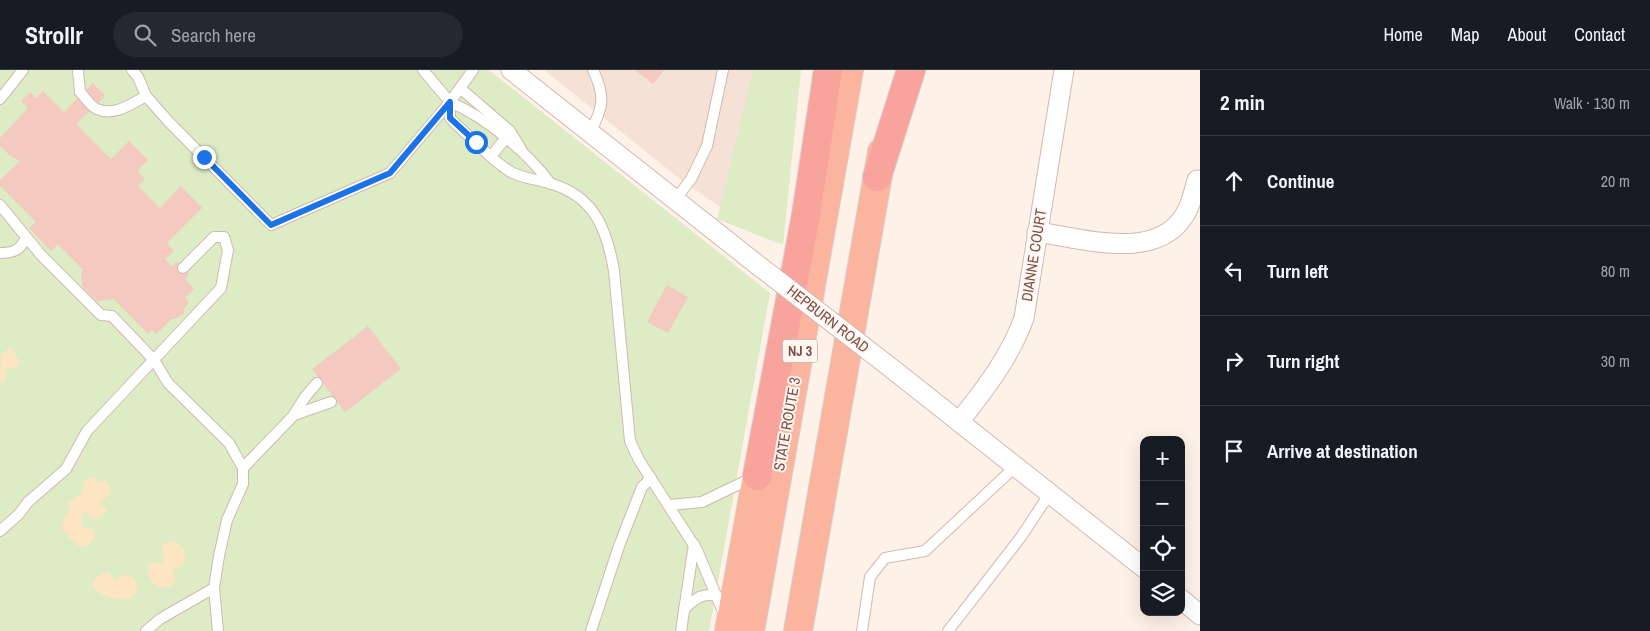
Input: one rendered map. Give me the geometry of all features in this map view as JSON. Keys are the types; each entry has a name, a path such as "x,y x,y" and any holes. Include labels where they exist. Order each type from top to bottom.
{"highway":[{"path":"736,630 758,476 806,215 828,70"},
{"name":"STATE ROUTE 3","path":"736,630 850,70"},
{"path":"798,631 896,70"},
{"path":"877,177 911,70"}],"street":[{"name":"HEPBURN ROAD","path":"511,70 1140,565"},
{"name":"DIANNE COURT","path":"959,422 992,381 1016,340 1024,318 1064,70"},
{"path":"1037,232 1120,243 1143,244 1173,229 1185,216 1197,180"},
{"path":"1185,602 1200,614"}],"lane":[{"path":"78,70 80,92 97,109 111,111 126,108 146,96"},
{"path":"132,70 138,77 146,96 169,122 271,225 390,173 450,102 473,70"},
{"path":"423,70 450,102 470,111 524,154 536,164 551,184"},
{"path":"590,133 602,110 599,82 594,70"},
{"path":"676,199 691,179 707,146 723,70"},
{"path":"0,99 20,72"},
{"path":"460,88 510,131 524,154"},
{"path":"450,102 450,118 513,173 572,191 587,204 600,220 610,246 624,365 630,441 651,478 694,544 717,596 736,630"},
{"path":"492,155 505,139"},
{"path":"0,205 26,238 101,315 112,316 154,360 168,383 230,443 243,468 243,484 227,520 214,588 218,631"},
{"path":"0,531 19,514 28,502 66,469 87,431 220,288 228,250 224,236 214,237 183,268"},
{"path":"0,253 9,253 21,248 26,238"},
{"path":"243,468 293,416 317,383"},
{"path":"293,416 303,410 331,402"},
{"path":"862,631 870,577 885,558 925,551 1016,466"},
{"path":"670,506 702,502 758,476"},
{"path":"591,631 622,537 642,487 651,478"},
{"path":"948,631 1021,537 1050,493"},
{"path":"681,631 694,544"},
{"path":"146,631 160,619 214,588"},
{"path":"684,609 701,595 708,593 717,596"}],"shaded area":[{"path":"544,70 753,70 720,207 680,179"}],"green space":[{"path":"0,70 489,70 770,293 709,631 0,631"},
{"path":"753,70 801,70 783,245 717,219"}],"sand":[{"path":"12,349 20,362 17,367 4,370 6,380 0,382 1,355 6,350"},
{"path":"95,476 98,483 105,480 109,485 111,493 99,504 105,507 107,511 97,520 90,517 87,512 81,514 82,527 92,528 95,534 93,541 88,546 77,546 62,529 63,518 69,512 69,502 77,495 83,494 83,482"},
{"path":"173,541 183,547 186,561 172,571 176,578 173,585 167,587 158,586 151,581 148,565 153,562 162,564 164,556 162,547 164,543"},
{"path":"109,571 115,580 128,574 132,577 138,587 131,597 125,599 111,598 93,588 93,581 99,575"}],"building":[{"path":"635,70 664,70 653,84"},
{"path":"93,83 105,96 76,124 111,159 129,141 148,160 137,171 145,179 138,186 160,208 181,186 202,208 167,243 174,251 165,259 172,266 177,262 183,268 189,275 185,279 194,289 185,298 189,303 184,308 184,313 176,319 172,319 156,334 152,330 148,334 114,299 97,301 82,286 81,272 83,270 58,244 51,251 29,228 36,222 0,186 0,180 20,161 9,155 0,145 0,138 28,108 21,101 30,92 36,98 43,91 64,112"},
{"path":"667,285 688,297 668,333 647,322"},
{"path":"368,326 401,369 345,412 312,369"}],"route":[{"path":"204,157 271,225 390,173 450,102 450,118 476,142"}]}
